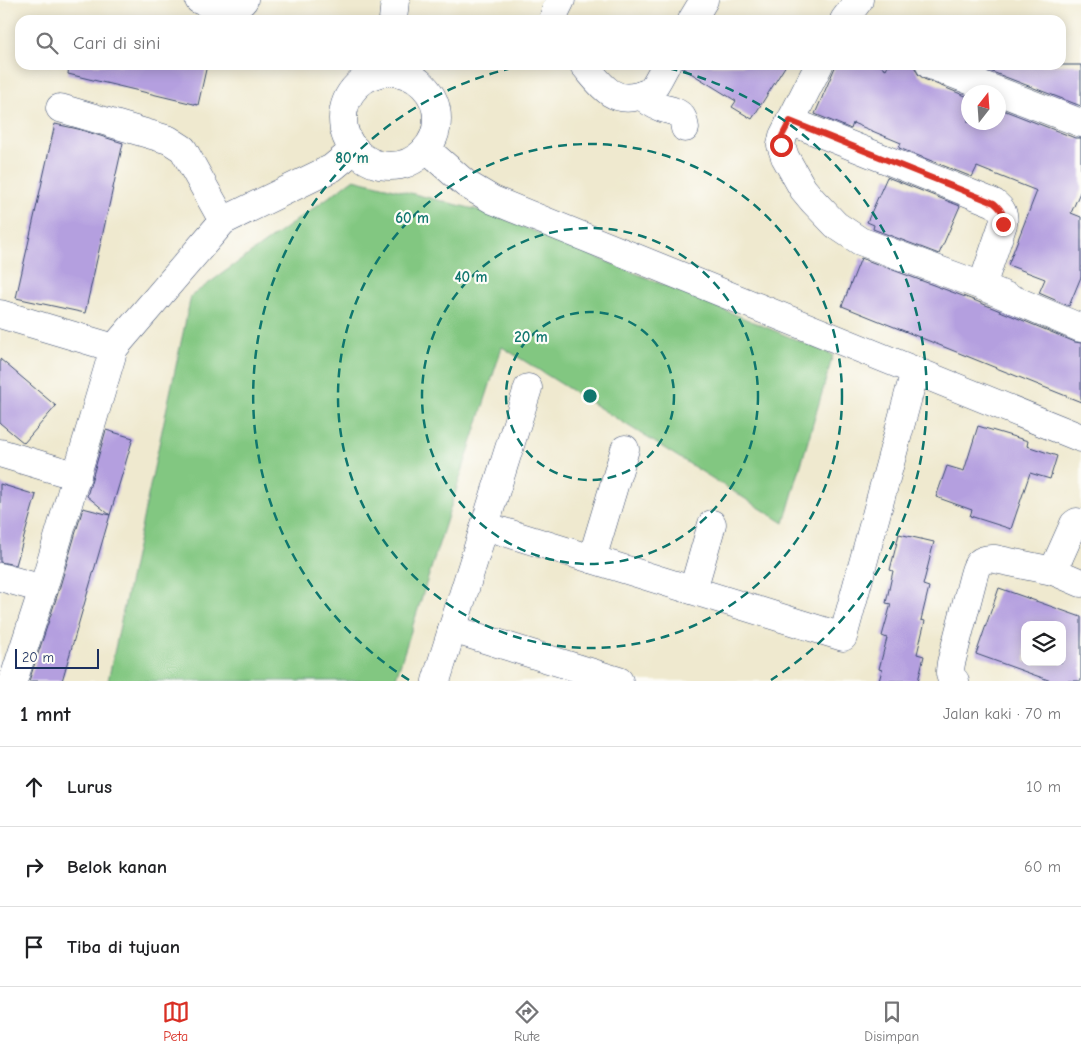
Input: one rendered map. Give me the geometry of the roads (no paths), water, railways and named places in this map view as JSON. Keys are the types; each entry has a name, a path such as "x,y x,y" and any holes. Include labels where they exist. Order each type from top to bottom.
{"street":[{"path":"199,0 220,8 233,9 244,0"},
{"path":"394,15 395,0"},
{"path":"554,15 561,0"},
{"path":"695,15 704,0"},
{"path":"848,15 859,0"},
{"path":"386,70 365,80 354,88 344,112 344,126 355,150 378,164 391,166 404,164 416,158 434,138 437,125 437,112 433,99 426,88 416,79 394,70"},
{"path":"588,70 606,91 616,96 632,98 652,90 663,70"},
{"path":"816,70 781,140 781,145 785,157 803,189 836,225 860,242 982,286 1081,328"},
{"path":"943,70 1081,123"},
{"path":"642,95 659,107 681,115 685,128"},
{"path":"60,108 169,140 183,149 223,221"},
{"path":"790,121 994,203 1000,208 1004,215 1003,224 982,286"},
{"path":"426,149 466,184 493,200 1081,438"},
{"path":"13,681 44,589 114,348 223,221 332,168 355,150"},
{"path":"0,314 114,348"},
{"path":"485,526 842,637 915,371"},
{"path":"436,681 528,388"},
{"path":"592,559 625,449"},
{"path":"0,453 77,476"},
{"path":"1052,571 1074,524 1081,523"},
{"path":"693,590 712,524"},
{"path":"955,681 950,676 951,663 973,578 976,568 981,562 986,559 995,559 1052,571 1081,583"},
{"path":"0,576 44,589"},
{"path":"452,629 619,681"}]}
